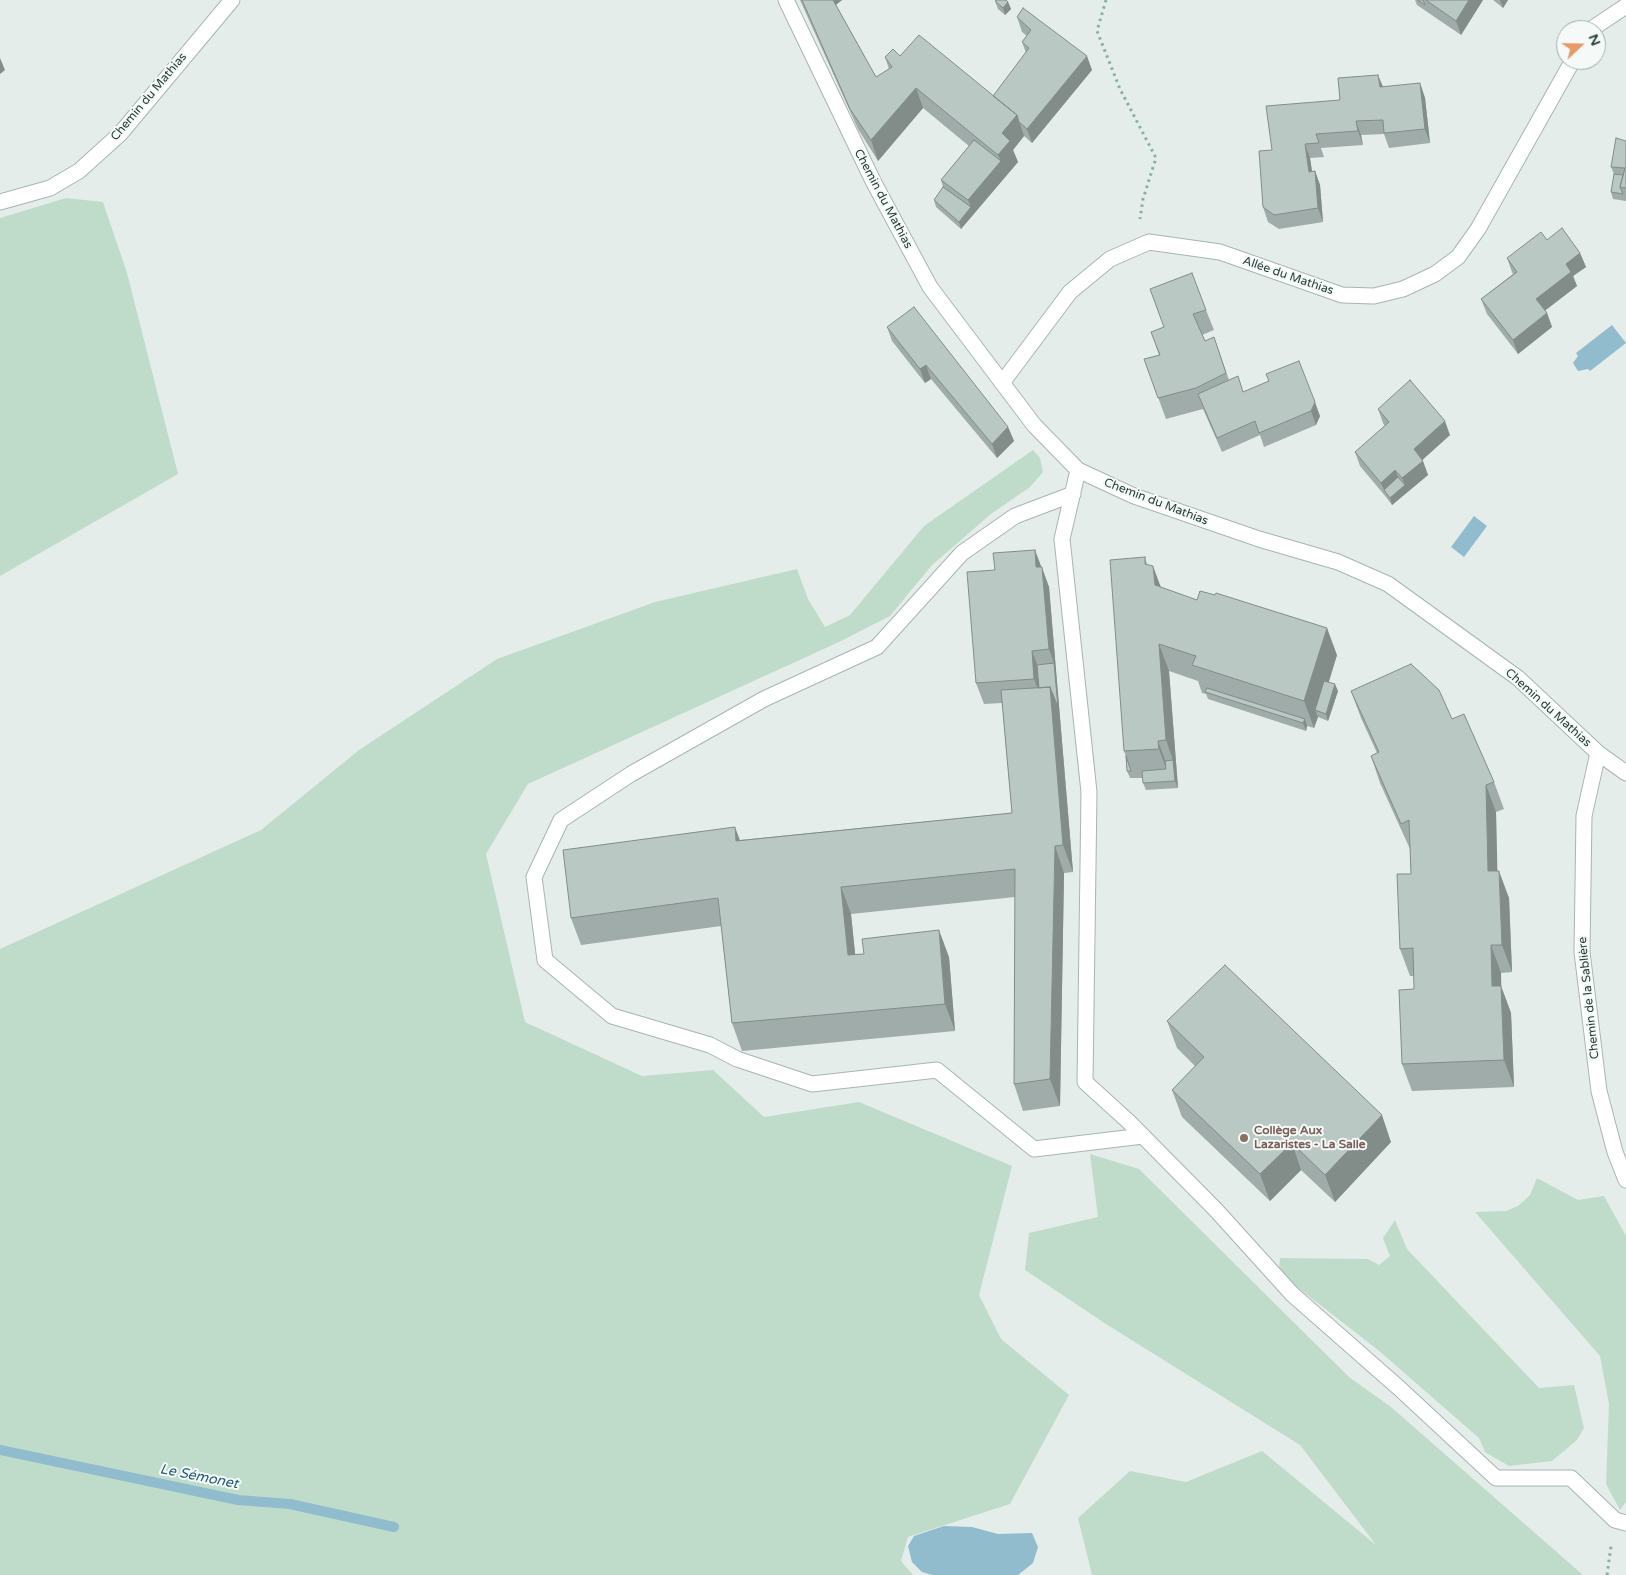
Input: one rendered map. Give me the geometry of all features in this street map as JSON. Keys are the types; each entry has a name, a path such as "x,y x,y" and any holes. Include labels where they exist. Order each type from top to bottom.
{"street":[{"name":"Chemin du Mathias","path":"0,202 50,188 79,171 120,134 232,0"},
{"name":"Chemin du Mathias","path":"786,0 869,174 930,287 1034,425 1078,470 1134,496 1259,539 1338,562 1388,584 1518,678 1598,753 1626,773"},
{"path":"1605,20 1626,6"},
{"name":"Allée du Mathias","path":"1002,383 1070,292 1110,258 1149,242 1220,252 1342,295 1374,296 1403,289 1435,274 1458,257 1478,230 1567,70"},
{"path":"1078,470 1062,539 1089,792 1085,1082 1143,1136 1216,1210 1292,1294 1399,1388 1496,1478 1571,1478 1616,1520 1626,1523"},
{"path":"1073,494 1015,516 962,553 877,647 764,699 631,774 561,820 534,877 545,960 612,1016 710,1046 737,1059 812,1084 936,1070 1034,1149 1143,1136"},
{"name":"Chemin de la Sablière","path":"1598,753 1584,816 1582,952 1599,1091 1615,1152 1626,1180"}],"path":[{"path":"1106,0 1098,31 1120,89 1156,158 1143,198 1137,247"}],"green space":[{"path":"66,198 103,202 127,273 178,474 0,576 0,218"},
{"path":"1033,450 1040,458 1043,472 1030,487 991,514 932,565 890,616 839,642 528,784 486,854 525,1022 642,1076 713,1070 764,1117 859,1102 1012,1166 979,1295 1001,1339 1069,1395 1010,1504 908,1537 901,1561 913,1575 0,1575 0,949 261,830 359,750 497,659 655,602 797,569 808,599 825,627 850,615 924,526"},
{"path":"1090,1154 1139,1169 1349,1377 1391,1407 1583,1575 1092,1575 1078,1518 1130,1471 1186,1482 1262,1451 1376,1545 1300,1445 1109,1326 1025,1270 1029,1233 1098,1217"},
{"path":"1537,1178 1578,1200 1604,1196 1626,1236 1626,1502 1620,1510 1606,1484 1609,1404 1600,1356 1475,1212 1506,1211 1518,1206 1530,1195"},
{"path":"1395,1220 1407,1249 1539,1388 1574,1385 1584,1428 1577,1440 1552,1461 1509,1466 1485,1452 1479,1438 1378,1350 1279,1273 1280,1258 1368,1259 1379,1265 1390,1256 1383,1238"}],"water":[{"path":"1612,325 1626,343 1590,371 1588,369 1578,371 1573,363 1578,356 1576,353"},
{"path":"1474,516 1487,526 1464,557 1451,547"},
{"path":"944,1526 972,1527 998,1534 1032,1533 1038,1547 1033,1563 1018,1575 932,1575 922,1572 912,1562 908,1546 914,1536"}],"building":[{"path":"802,0 833,0 876,77 892,67 885,57 893,49 900,56 919,35 1017,115 1002,133 1010,141 998,155 916,88 871,140 850,109"},
{"path":"1006,0 1008,2 1003,8 995,1"},
{"path":"1426,0 1469,0 1456,21"},
{"path":"1023,8 1087,56 1027,129 1019,122 1017,115 993,96 1029,48 1022,42 1031,30 1017,17"},
{"path":"1378,75 1380,87 1420,83 1425,129 1384,133 1383,120 1356,121 1358,131 1316,134 1319,143 1305,144 1309,172 1315,171 1318,208 1274,215 1263,207 1259,151 1272,150 1266,106 1340,100 1338,78"},
{"path":"1616,138 1626,141 1626,188 1620,187 1625,168 1611,167"},
{"path":"974,140 1001,161 968,200 941,180"},
{"path":"1614,174 1623,175 1620,187 1623,194 1611,192"},
{"path":"943,187 971,207 959,222 934,200"},
{"path":"1562,228 1580,253 1566,264 1571,272 1536,299 1547,313 1513,340 1481,299 1517,272 1507,258 1541,232 1547,240"},
{"path":"1192,273 1206,310 1193,314 1205,341 1214,337 1226,373 1196,388 1158,398 1144,359 1160,355 1151,332 1164,327 1150,289"},
{"path":"914,307 1008,427 992,444 926,365 920,369 887,327"},
{"path":"1299,361 1315,402 1311,411 1259,433 1255,421 1217,438 1198,394 1238,376 1243,392 1269,381 1266,374"},
{"path":"1410,380 1445,421 1414,449 1423,461 1402,478 1395,470 1381,483 1355,452 1389,422 1378,409"},
{"path":"1398,477 1405,485 1390,498 1384,490"},
{"path":"1035,550 1036,567 1042,567 1049,649 1032,651 1034,679 976,683 967,572 995,570 993,553"},
{"path":"1145,557 1145,564 1153,566 1155,585 1197,600 1200,591 1215,595 1216,593 1327,628 1304,701 1192,665 1196,656 1159,644 1166,740 1158,741 1159,749 1124,751 1110,560"},
{"path":"1054,663 1058,707 1050,687 1039,688 1037,665"},
{"path":"1411,664 1439,690 1452,719 1464,714 1494,782 1486,785 1488,871 1499,871 1502,945 1491,945 1492,986 1501,986 1504,1060 1402,1064 1399,990 1414,989 1413,948 1400,949 1397,874 1411,874 1409,820 1401,824 1371,756 1379,752 1351,691"},
{"path":"1324,681 1335,684 1326,714 1315,710"},
{"path":"1050,687 1063,845 1055,846 1050,1079 1014,1084 1015,869 841,887 848,955 864,954 862,939 939,930 945,1004 732,1023 718,898 571,918 563,850 735,827 736,841 1012,813 1001,690"},
{"path":"1207,688 1305,719 1303,723 1205,692"},
{"path":"1126,756 1131,771 1127,771"},
{"path":"1173,760 1175,781 1143,783 1142,771 1166,769 1165,761"},
{"path":"1225,965 1382,1115 1325,1175 1292,1143 1260,1174 1172,1090 1204,1057 1167,1021"}],"waterway":[{"name":"Le Sémonet","path":"0,1450 238,1500 290,1504 394,1527"}],"place":[{"name":"Collège Aux Lazaristes - La Salle","path":"1244,1138"}]}
